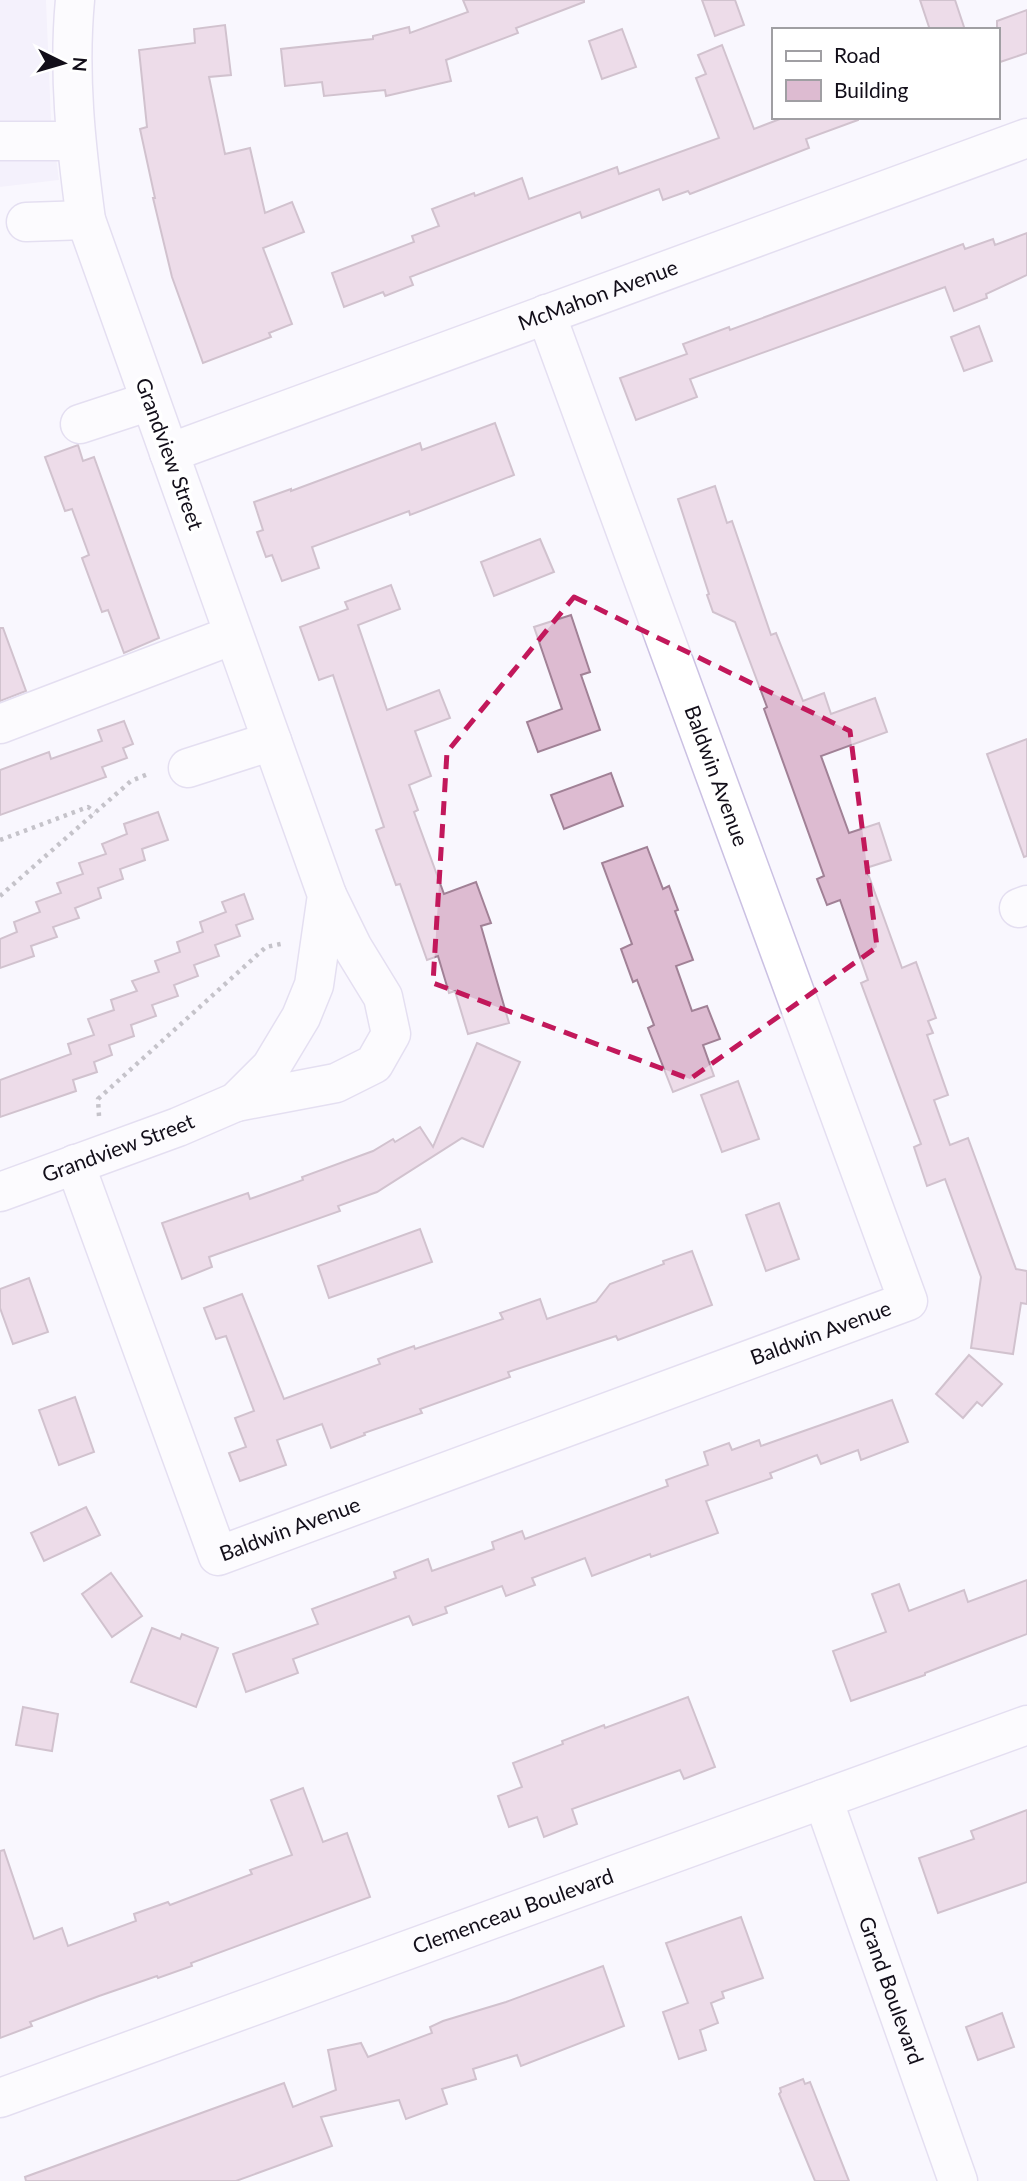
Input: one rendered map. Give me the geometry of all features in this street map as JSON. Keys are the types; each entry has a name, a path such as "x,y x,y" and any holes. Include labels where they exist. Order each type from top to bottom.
{"street":[{"name":"Grandview Street","path":"0,1192 178,1127 236,1102 337,1083 374,1064 391,1034 383,997 353,948 327,895 86,220 75,141 71,43 75,0"},
{"name":"McMahon Avenue","path":"169,453 1027,138"},
{"path":"0,141 75,141"},
{"path":"26,222 86,220"},
{"name":"Baldwin Avenue","path":"75,1164 218,1556 908,1301 547,314"},
{"path":"80,424 150,401"},
{"path":"0,724 233,635"},
{"path":"188,768 272,741"},
{"name":"Grandview Street","path":"236,1102 271,1067 301,1017 314,985 327,895"},
{"name":"Clemenceau Boulevard","path":"0,2098 1027,1725"},
{"name":"Grand Boulevard","path":"823,1799 958,2181"}],"path":[{"path":"0,895 131,781 148,774"},
{"path":"0,840 88,807 95,812"},
{"path":"99,1115 98,1099 266,947 285,943"}],"highlighted area":[{"path":"574,597 850,731 877,947 690,1079 433,983 447,752"}],"shaded area":[{"path":"0,0 46,0 51,119 59,180 0,187"}],"building":[{"path":"463,0 584,2 516,28 518,33 446,60 451,81 386,96 385,90 324,96 322,82 285,86 281,49 373,39 373,36 409,27 410,33 468,12"},
{"path":"702,0 735,0 744,25 715,36"},
{"path":"920,0 955,0 964,28 929,28"},
{"path":"1027,10 1027,53 999,62 997,21"},
{"path":"225,25 231,75 209,77 225,154 250,148 265,213 292,202 304,232 263,248 292,324 269,333 271,337 203,363 172,277 153,198 140,129 147,127 139,50 195,43 194,29"},
{"path":"622,29 636,67 602,79 589,41"},
{"path":"722,45 754,129 780,119 858,120 806,139 809,148 690,194 688,191 663,200 659,189 582,218 580,212 410,277 413,285 385,296 383,292 344,307 332,273 414,242 412,236 439,226 432,209 522,178 529,199 617,167 619,174 719,138 696,78 706,74 698,55"},
{"path":"1027,233 1027,275 986,294 987,298 954,311 945,287 690,379 697,397 636,420 620,378 687,354 683,344 729,327 730,330 963,244 965,249 993,239 995,245"},
{"path":"979,326 992,361 964,371 951,337"},
{"path":"495,423 514,475 410,515 409,511 312,547 319,568 282,581 272,555 266,557 257,532 263,530 254,502 420,443 422,450"},
{"path":"78,445 83,461 94,457 159,638 124,653 108,610 102,612 82,558 89,555 72,509 65,511 45,457"},
{"path":"715,486 727,523 732,521 771,635 776,633 803,701 824,693 831,714 875,698 887,732 821,756 849,833 879,823 891,860 866,868 902,968 916,962 936,1018 928,1021 933,1033 927,1035 948,1095 934,1100 950,1145 968,1138 1016,1269 1027,1271 1027,1304 1021,1303 1013,1354 971,1348 981,1277 945,1179 927,1186 914,1147 921,1144 861,983 868,980 840,900 827,905 817,879 824,876 735,622 713,612 707,595 709,594 678,499"},
{"path":"540,539 554,572 494,596 481,562"},
{"path":"391,585 400,609 358,625 387,710 439,690 450,718 415,731 431,776 409,785 418,810 414,812 444,894 476,882 491,923 481,926 509,1023 468,1034 455,991 449,993 438,956 427,960 400,884 396,885 376,830 384,827 333,675 319,680 300,627 348,609 345,602"},
{"path":"571,615 590,672 581,675 600,730 538,752 527,722 562,709 534,627"},
{"path":"0,628 3,628 26,691 0,701"},
{"path":"124,721 133,744 123,748 127,758 102,767 106,777 0,815 0,770 49,752 51,759 102,741 98,730"},
{"path":"1027,739 1027,856 1024,857 987,754"},
{"path":"611,773 623,806 564,829 551,795"},
{"path":"158,812 168,840 142,849 145,860 120,869 123,879 98,888 101,898 75,908 79,918 53,927 57,937 31,946 34,956 0,968 0,939 17,932 14,922 40,912 36,902 61,893 57,883 83,874 79,863 106,854 102,844 127,834 124,824"},
{"path":"647,847 663,889 669,886 693,960 676,966 692,1011 707,1006 720,1039 703,1045 714,1076 673,1092 648,1028 654,1025 637,980 633,982 621,949 632,944 602,863"},
{"path":"244,894 253,919 236,925 240,936 215,945 219,956 194,965 198,976 174,985 178,996 152,1005 156,1016 131,1025 134,1036 109,1045 112,1055 94,1062 97,1072 73,1080 76,1091 0,1117 0,1080 71,1054 68,1044 94,1035 88,1019 114,1010 111,1000 137,991 132,981 159,972 155,961 180,952 177,942 203,932 200,922 226,912 222,902"},
{"path":"477,1043 520,1062 483,1147 462,1138 377,1192 338,1206 340,1211 209,1257 212,1267 182,1279 162,1223 248,1193 250,1199 303,1180 302,1177 373,1151 393,1139 395,1142 420,1127 433,1147"},
{"path":"738,1081 759,1139 722,1152 701,1095"},
{"path":"779,1203 799,1259 766,1271 746,1215"},
{"path":"420,1229 432,1262 329,1298 318,1266"},
{"path":"692,1251 712,1305 618,1340 616,1336 508,1372 510,1377 420,1409 422,1413 364,1433 365,1435 331,1448 322,1424 277,1440 286,1465 240,1481 229,1453 246,1447 235,1418 254,1411 226,1336 216,1339 204,1308 242,1294 284,1399 380,1364 378,1359 503,1319 500,1313 540,1299 547,1319 596,1302 610,1284"},
{"path":"29,1278 48,1332 13,1344 0,1308 0,1289"},
{"path":"969,1355 1002,1384 982,1406 977,1402 963,1418 936,1394"},
{"path":"75,1397 94,1452 59,1465 39,1410"},
{"path":"892,1400 908,1442 861,1460 858,1450 821,1464 817,1455 770,1473 772,1478 706,1501 718,1533 592,1576 585,1558 532,1578 535,1585 506,1596 502,1586 445,1607 447,1613 413,1625 409,1616 293,1659 298,1673 246,1692 233,1654 318,1624 312,1609 396,1578 394,1572 428,1559 432,1571 494,1549 492,1542 522,1531 525,1539 668,1486 666,1480 708,1465 704,1452 729,1443 732,1450 759,1440 761,1446"},
{"path":"86,1507 100,1535 44,1561 31,1533"},
{"path":"111,1573 142,1616 112,1637 82,1594"},
{"path":"1027,1580 1027,1634 851,1701 833,1651 886,1632 872,1594 899,1584 909,1611 964,1590 968,1602"},
{"path":"152,1628 180,1639 182,1634 218,1648 196,1707 131,1682"},
{"path":"688,1697 715,1767 684,1779 680,1770 572,1809 577,1824 544,1837 537,1817 509,1827 498,1796 522,1787 513,1763 604,1725 605,1728"},
{"path":"23,1707 58,1714 52,1751 16,1745"},
{"path":"303,1788 323,1842 347,1833 370,1897 191,1963 192,1966 30,2022 32,2026 0,2038 0,1851 4,1850 34,1939 62,1928 68,1946 136,1921 134,1914 168,1902 170,1905 252,1874 250,1870 292,1855 271,1800"},
{"path":"1027,1810 1027,1882 938,1913 919,1858 974,1839 971,1831"},
{"path":"741,1917 763,1978 722,1992 724,1998 711,2003 718,2023 700,2030 706,2050 679,2059 663,2012 688,2003 666,1943"},
{"path":"603,1966 624,2026 521,2066 517,2055 473,2069 476,2079 442,2089 447,2104 406,2119 399,2100 321,2117 332,2146 236,2181 26,2181 25,2177 284,2083 293,2107 336,2090 328,2050 361,2043 368,2057 432,2033 430,2027 443,2021 506,2002"},
{"path":"1002,2013 1014,2047 978,2060 966,2027"},
{"path":"803,2079 805,2084 810,2082 849,2181 815,2181 779,2094 780,2088"}]}
